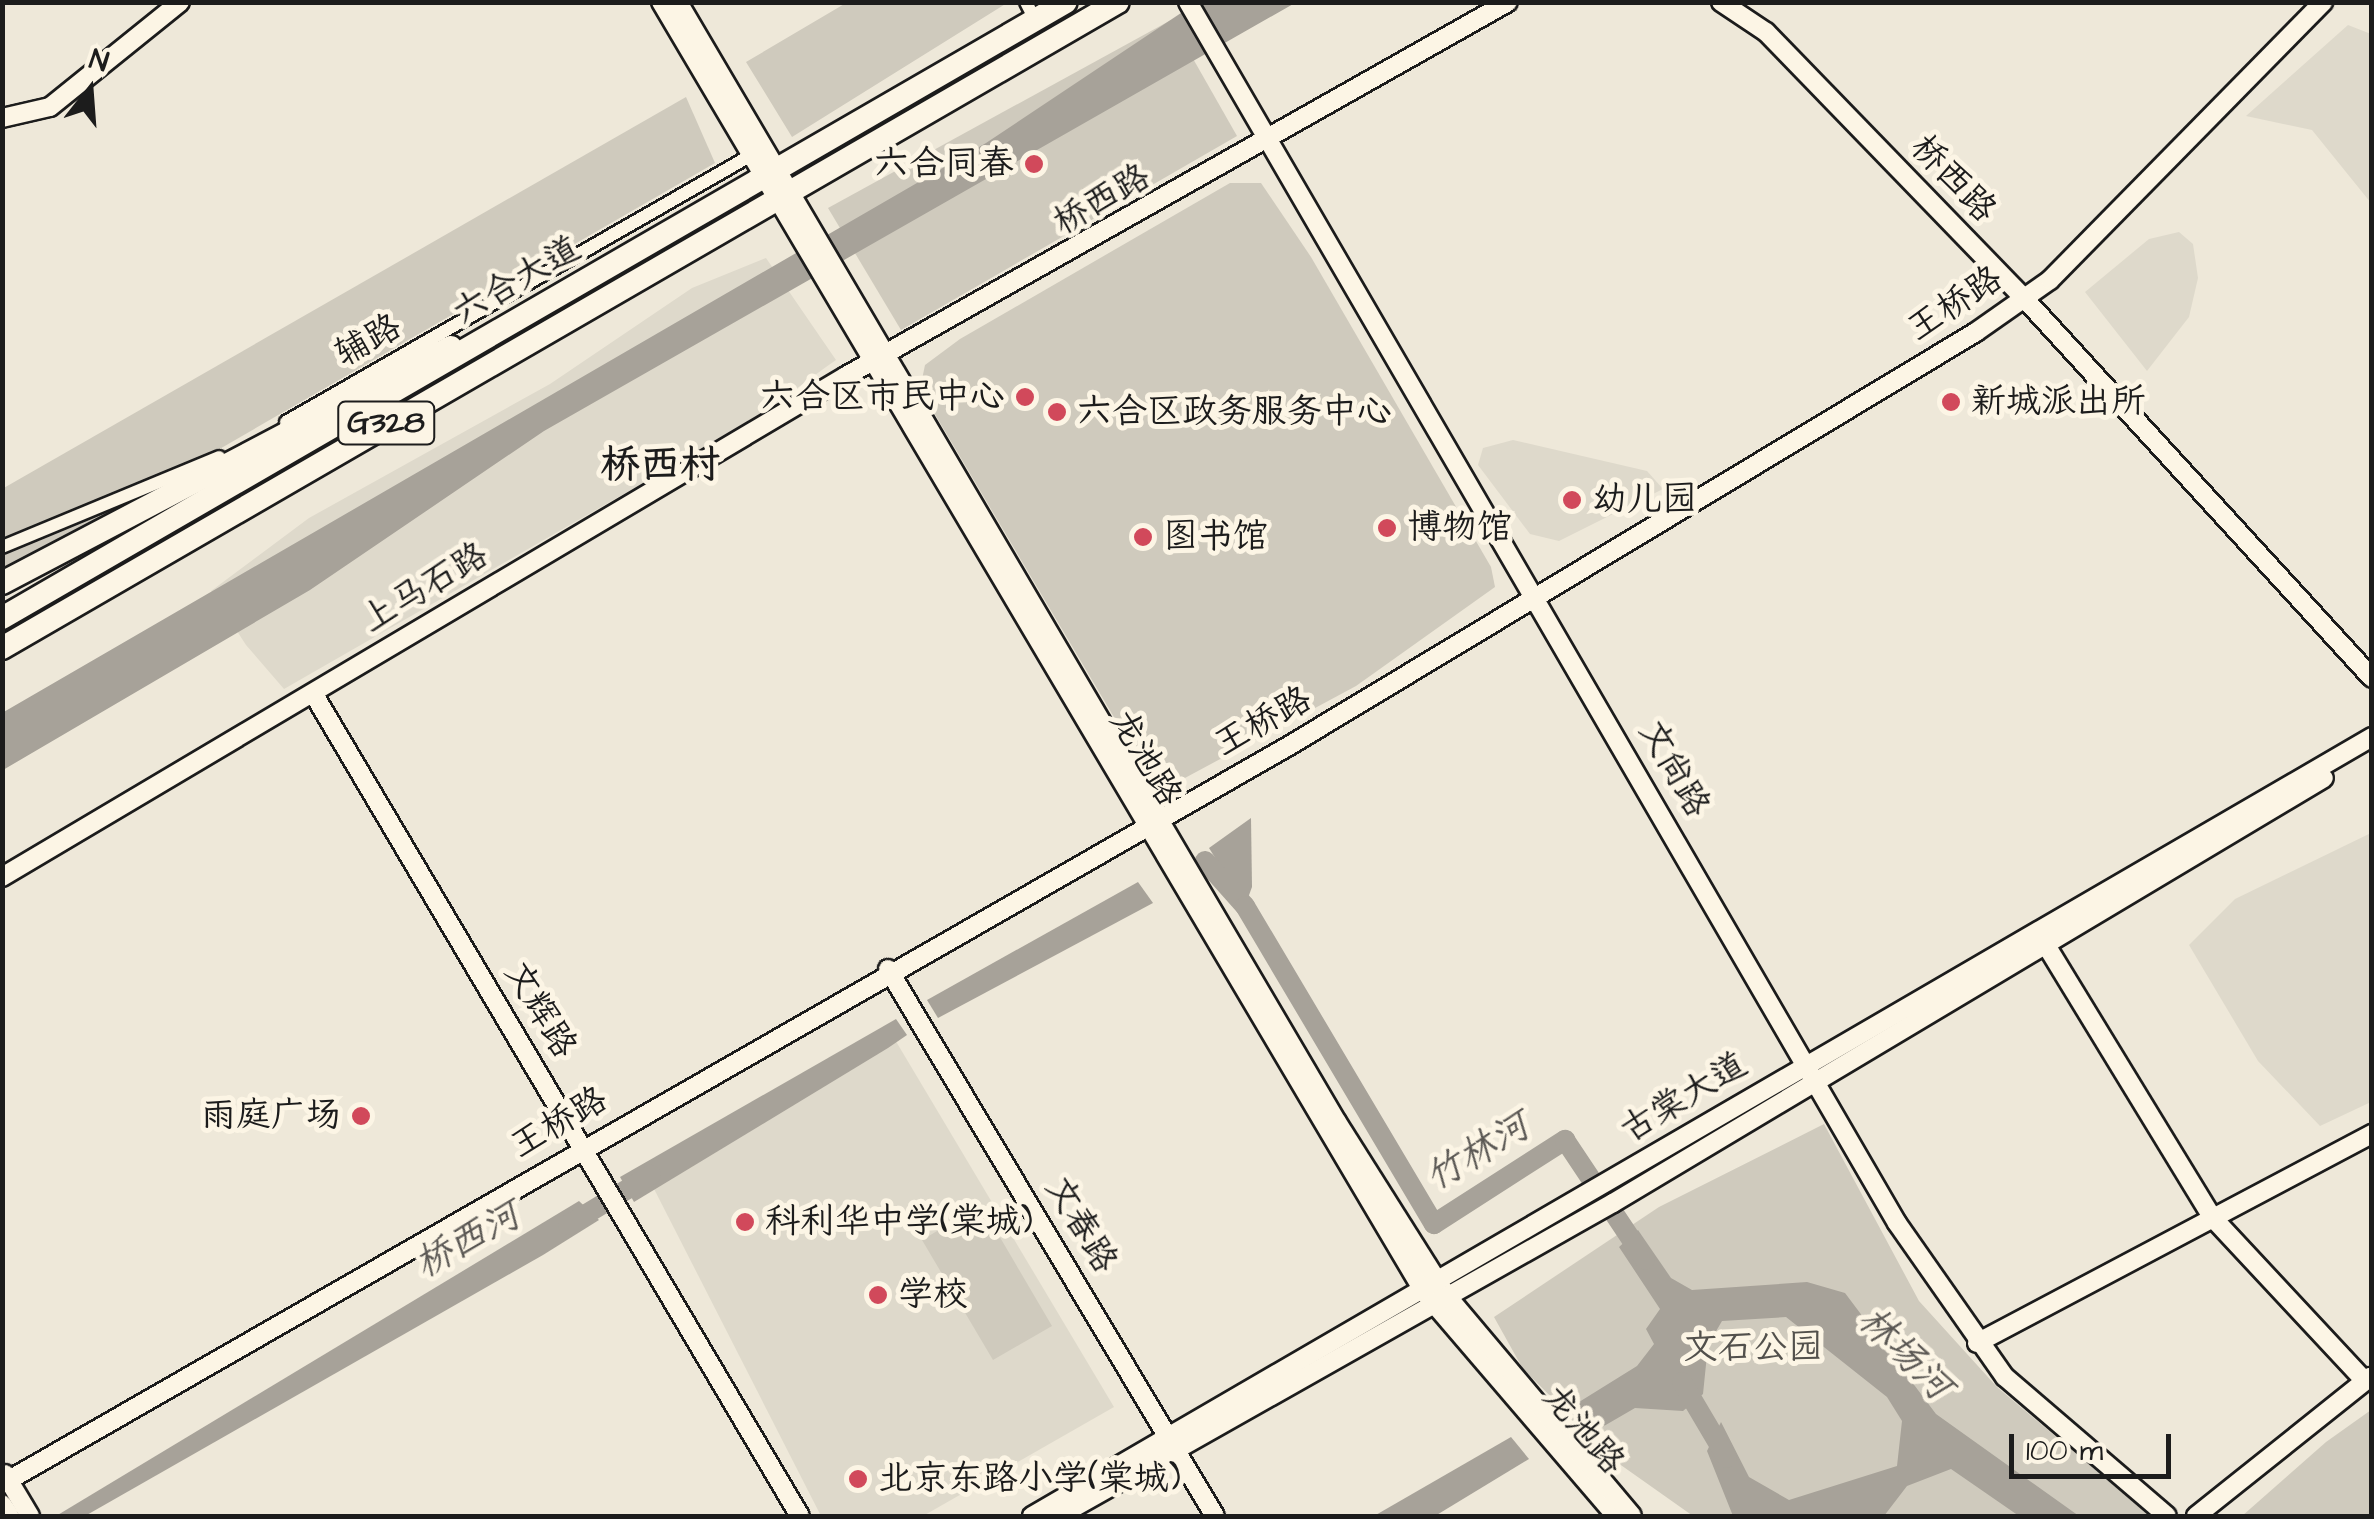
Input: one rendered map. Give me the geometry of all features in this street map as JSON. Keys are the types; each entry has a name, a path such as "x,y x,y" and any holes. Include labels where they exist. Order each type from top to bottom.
{"highway":[{"name":"六合大道","path":"2,648 772,186 1030,11 1066,2"},
{"name":"六合大道","path":"2,618 497,333 1118,2"},
{"path":"2,583 250,453 408,362 497,333"}],"street":[{"path":"2,118 50,108 180,2"},
{"name":"龙池路","path":"662,2 748,157 772,186"},
{"name":"龙池路","path":"678,2 772,186 1435,1294 1616,1516"},
{"name":"文尚路","path":"1188,2 1806,1062 1820,1078 1897,1222 1977,1343 2166,1516"},
{"name":"桥西路","path":"878,366 1508,2"},
{"name":"桥西路","path":"1722,2 1766,32 2024,298 2372,678"},
{"name":"王桥路","path":"4,1478 1539,599 2024,298 2323,2"},
{"name":"辅路","path":"2,547 214,459 748,157"},
{"name":"上马石路","path":"2,878 878,366"},
{"path":"214,459 250,453"},
{"name":"文辉路","path":"314,693 800,1516"},
{"name":"古棠大道","path":"1435,1294 1806,1062 2372,737"},
{"name":"古棠大道","path":"1059,1516 1175,1444 1435,1294 1820,1078 2372,749"},
{"path":"2046,945 2212,1216 2368,1378 2196,1516"},
{"name":"文春路","path":"888,969 1215,1516"},
{"path":"1977,1343 2372,1134"},
{"name":"龙池路","path":"1435,1294 1632,1516"},
{"name":"古棠大道","path":"1032,1516 1175,1444"},
{"path":"4,1478 30,1516"},
{"path":"2,1504 10,1516"}],"shaded area":[{"path":"1196,3 1295,3 544,431 310,590 3,770 2,713 986,143"},
{"path":"2348,25 2371,34 2371,203 2312,130 2246,116"},
{"path":"2179,232 2193,244 2198,278 2189,317 2147,371 2085,292 2149,239"},
{"path":"766,258 836,360 756,418 284,689 246,645 211,591 309,518 550,384 692,288"},
{"name":"幼儿园","path":"1513,440 1647,471 1663,489 1559,541 1530,534 1478,465 1483,448"},
{"path":"1251,818 1252,887 1245,906 1209,848"},
{"path":"2371,833 2371,1102 2320,1126 2258,1061 2189,945 2235,899"},
{"path":"1138,882 1153,903 938,1018 927,1000"},
{"path":"896,1019 907,1035 634,1202 620,1177"},
{"name":"学校","path":"888,1028 1114,1407 923,1516 821,1516 651,1183"},
{"path":"579,1201 599,1220 543,1255 85,1516 56,1516"},
{"path":"1638,1230 1671,1278 1692,1290 1807,1282 1845,1293 1936,1414 2079,1516 2019,1516 1951,1469 1907,1486 1884,1516 1733,1516 1707,1451 1721,1422 1749,1477 1789,1500 1897,1466 1902,1421 1887,1397 1786,1317 1722,1321 1708,1345 1703,1394 1683,1411 1635,1408 1585,1437 1563,1412 1637,1366 1654,1344 1646,1329 1660,1309 1619,1247"},
{"path":"1511,1437 1529,1459 1435,1516 1374,1516"}],"green space":[{"path":"846,3 1007,3 792,137 746,62"},
{"path":"1171,20 1237,136 901,330 828,208"},
{"path":"686,97 715,163 3,574 2,489"},
{"path":"1230,183 1261,183 1311,257 1491,567 1495,587 1356,686 1170,786 1147,773 920,389 925,365 960,339"},
{"name":"文石公园","path":"1824,1124 1919,1301 1997,1387 2150,1516 1693,1516 1618,1463 1523,1369 1494,1317 1659,1207"},
{"path":"981,1205 1052,1326 993,1360 922,1240"},
{"path":"2371,1410 2371,1516 2242,1516 2326,1442"}],"waterway":[{"name":"竹林河","path":"1205,861 1245,906 1434,1224 1565,1140 1645,1260"},
{"name":"桥西河","path":"568,1225 651,1175"},
{"name":"竹林河","path":"1682,1382 1727,1458"}],"place":[{"name":"六合同春","path":"1034,164"},
{"name":"六合区市民中心","path":"1025,397"},
{"name":"新城派出所","path":"1951,402"},
{"name":"六合区政务服务中心","path":"1057,412"},
{"name":"幼儿园","path":"1572,500"},
{"name":"博物馆","path":"1387,528"},
{"name":"图书馆","path":"1143,537"},
{"name":"雨庭广场","path":"361,1116"},
{"name":"科利华中学(棠城)","path":"745,1222"},
{"name":"学校","path":"878,1295"},
{"name":"北京东路小学(棠城)","path":"858,1479"}],"district":[{"name":"桥西村","path":"660,466"}],"water label":[{"name":"林场河","path":"1904,1354"}]}
